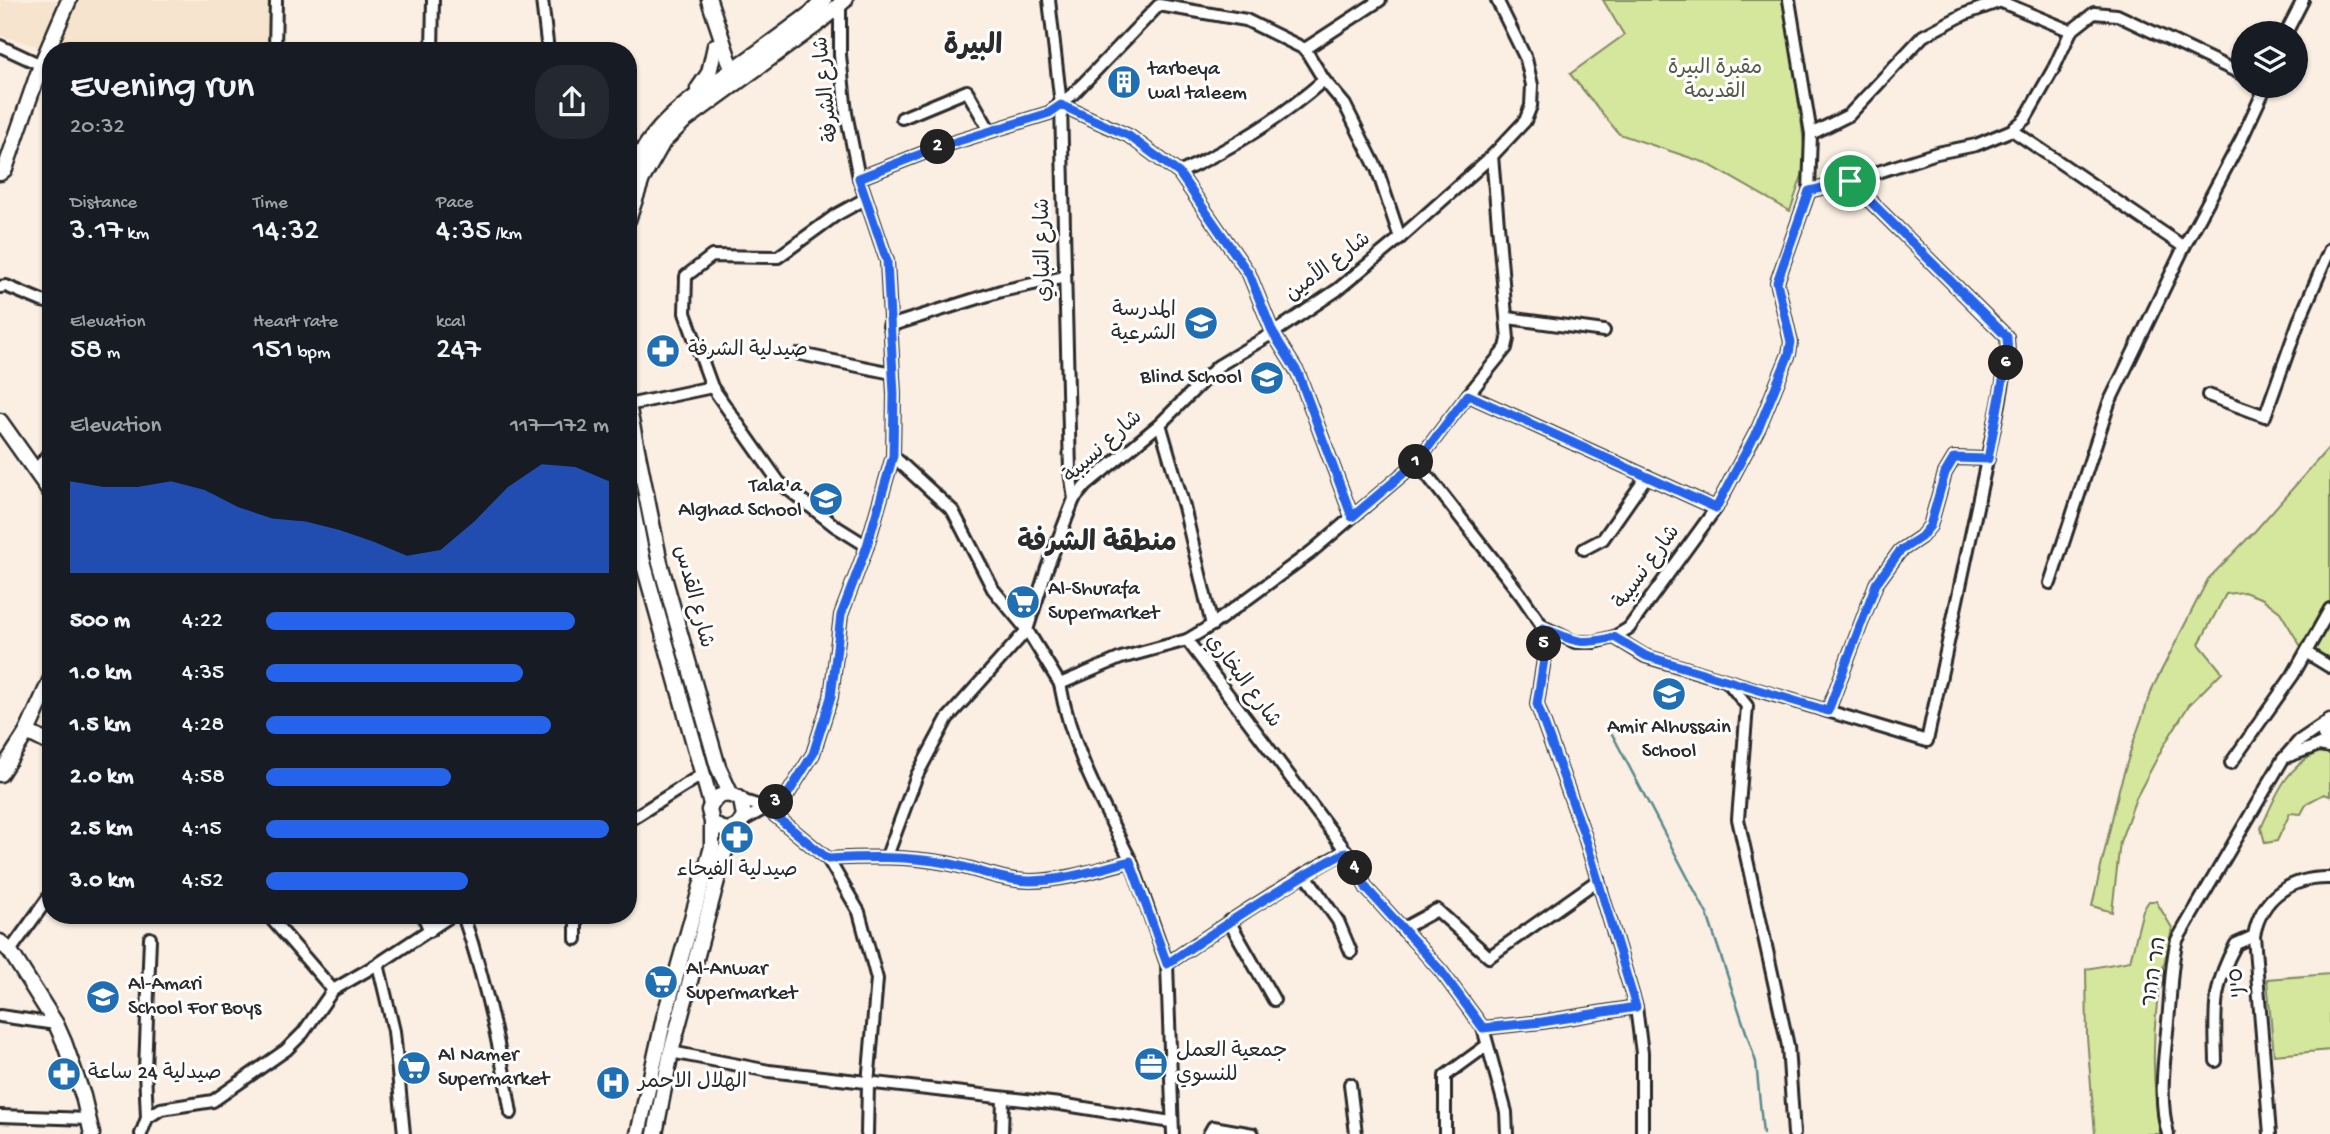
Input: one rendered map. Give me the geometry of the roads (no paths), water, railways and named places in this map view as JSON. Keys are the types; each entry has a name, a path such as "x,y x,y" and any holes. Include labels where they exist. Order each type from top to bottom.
{"main road":[{"path":"52,42 69,0"},
{"path":"701,0 734,77"},
{"path":"692,99 709,73 719,44 709,0"},
{"path":"637,194 642,179 663,142 754,55 810,14 824,0"},
{"path":"637,162 663,123 692,99 734,77 817,23 842,3"},
{"path":"719,44 754,55"},
{"path":"0,173 5,169 42,68"},
{"path":"1,427 42,481"},
{"name":"شارع القدس","path":"637,449 660,563 718,767 736,797"},
{"name":"شارع القدس","path":"637,531 643,562 711,804"},
{"path":"0,774 27,732 42,699"},
{"path":"2330,720 2326,735 2330,746"},
{"path":"27,732 42,740"},
{"path":"638,1134 656,1050 712,847 709,810 711,804 720,796 736,797 745,811 724,854 671,1052 655,1134"},
{"path":"712,822 721,829 738,825"},
{"path":"5,946 56,1024 90,1127"}],"street":[{"path":"275,42 276,0"},
{"path":"432,42 433,0"},
{"path":"542,0 547,42"},
{"name":"شارع التباري","path":"1049,0 1061,105 1070,471 1074,499"},
{"path":"859,178 939,147 1049,113 1061,105 1158,2 1246,20 1305,49 1380,0"},
{"name":"شارع الأمين","path":"1061,105 1129,136 1179,173 1249,274 1273,333 1337,290 1400,238 1492,156 1525,121 1531,106 1532,85 1526,59 1497,0"},
{"name":"شارع نسيبة","path":"1543,628 1575,642 1595,642 1614,637 1629,628 1716,508 1759,427 1789,354 1791,342 1777,282 1809,191 1811,134 1789,0"},
{"path":"2292,21 2303,0"},
{"path":"1811,134 1849,115 1923,36 1997,1 2071,31"},
{"name":"شارع الشرفة","path":"842,3 840,55 843,96 859,178 887,261 893,456"},
{"path":"1809,191 1937,153 1976,145 2012,130 2025,119 2071,31 2094,13 2117,15 2231,69"},
{"path":"817,23 826,22 832,26 840,55"},
{"path":"0,46 42,56"},
{"name":"شارع الأمين","path":"1305,49 1324,80 1345,105 1377,169 1400,238"},
{"path":"1179,173 1220,153 1287,112 1324,80"},
{"path":"902,118 967,91 990,131"},
{"path":"2050,583 2109,403 2184,247 2260,98"},
{"path":"2012,130 2184,247"},
{"path":"1187,640 1212,625 1311,552 1417,462 1506,348 1508,318 1492,156"},
{"path":"1614,637 1646,656 1927,741 1988,459 2008,354 2007,337 1850,181"},
{"path":"865,199 836,215 778,257 712,257 686,276 685,313 712,387 779,481 835,526 867,546"},
{"path":"2208,395 2264,416 2299,321 2330,249"},
{"path":"889,326 1001,291 1065,277"},
{"path":"0,287 6,286 42,301"},
{"path":"1508,318 1604,331"},
{"path":"1273,333 1298,373 1352,517"},
{"name":"شارع نسيبة","path":"1027,630 1046,568 1074,499 1086,485 1160,424 1218,366 1273,333"},
{"path":"800,354 892,373"},
{"path":"637,403 712,387"},
{"path":"1468,395 1716,508"},
{"path":"1160,424 1184,507 1212,625"},
{"path":"738,825 786,797 813,754 831,697 841,615 867,546 893,456 953,511 993,589 1027,630 1060,684 1066,718 1084,768 1130,861 1167,964 1173,1134"},
{"path":"1828,711 1876,584 1900,551 1921,537 1930,526 1945,473 1954,458 1988,459"},
{"path":"35,472 42,462"},
{"path":"1417,462 1521,594 1543,628 1545,653 1537,704 1598,880 1636,1007 1642,1053 1642,1134"},
{"path":"1584,549 1603,539 1647,476"},
{"path":"637,564 643,562"},
{"path":"2231,763 2307,653 2330,609"},
{"path":"887,856 917,775 947,719 1027,630"},
{"name":"شارع البخاري","path":"1060,684 1121,658 1187,640 1346,852 1367,889 1441,971 1483,1028"},
{"path":"2307,653 2330,667"},
{"path":"1727,681 1747,706 1738,820 1788,1046 1794,1134"},
{"name":"הר ההר","path":"2168,1134 2163,1100 2164,1070 2177,940 2283,759 2299,741 2330,720"},
{"path":"2283,759 2319,745 2330,746"},
{"path":"637,815 703,774"},
{"path":"736,797 766,808 828,859 859,912 877,979 868,1084 867,1134"},
{"path":"1167,964 1229,921 1346,852"},
{"path":"828,859 887,856 948,863 995,877 1030,881 1081,874 1130,861"},
{"path":"1305,874 1338,921 1351,952"},
{"name":"סיני","path":"2270,1134 2254,936 2262,912 2270,899 2285,887 2303,880 2330,878"},
{"path":"1402,929 1437,910 1489,957 1598,880"},
{"path":"5,946 42,904"},
{"path":"1229,921 1274,1000"},
{"path":"276,924 333,990"},
{"path":"427,924 430,931"},
{"path":"147,1118 161,1109 213,1101 286,1050 303,1033 333,990 440,924"},
{"path":"466,924 497,1039 511,1113"},
{"path":"576,924 576,939"},
{"path":"2217,1062 2214,999 2217,987 2236,944 2254,936"},
{"path":"141,1134 147,1118 145,1070 149,938"},
{"path":"378,964 394,1031 404,1134"},
{"path":"1507,1134 1506,1112 1483,1028 1636,1007"},
{"path":"0,1016 56,1024"},
{"path":"1446,1134 1445,1076 1486,1046"},
{"path":"671,1052 769,1071 1060,1104 1171,1122"},
{"path":"1350,1084 1356,1134"},
{"path":"1002,1134 1003,1098"},
{"path":"0,1116 90,1127"},
{"path":"1209,1134 1213,1127 1253,1134"}],"waterway":[{"path":"1612,734 1707,914 1756,1062 1763,1134"}],"place":[{"name":"tarbeya wal taleem","path":"1124,82"},
{"name":"المدرسة الشرعية","path":"1201,323"},
{"name":"صيدلية الشرفة","path":"663,351"},
{"name":"Blind School","path":"1267,378"},
{"name":"Tala'a Alghad School","path":"826,499"},
{"name":"Al-Shurafa Supermarket","path":"1023,602"},
{"name":"Amir Alhussain School","path":"1669,694"},
{"name":"صيدلية الفيحاء","path":"737,837"},
{"name":"Al-Anwar Supermarket","path":"661,982"},
{"name":"Al-Amari School For Boys","path":"103,997"},
{"name":"جمعية العمل للنسوي","path":"1151,1064"},
{"name":"Al Namer Supermarket","path":"414,1068"},
{"name":"صيدلية 24 ساعة","path":"64,1074"},
{"name":"الهلال الاحمر","path":"613,1083"}],"district":[{"name":"البيرة","path":"973,47"},
{"name":"منطقة الشرفة","path":"1097,544"}],"park label":[{"name":"مقبرة البيرة القديمة","path":"1715,81"}]}
